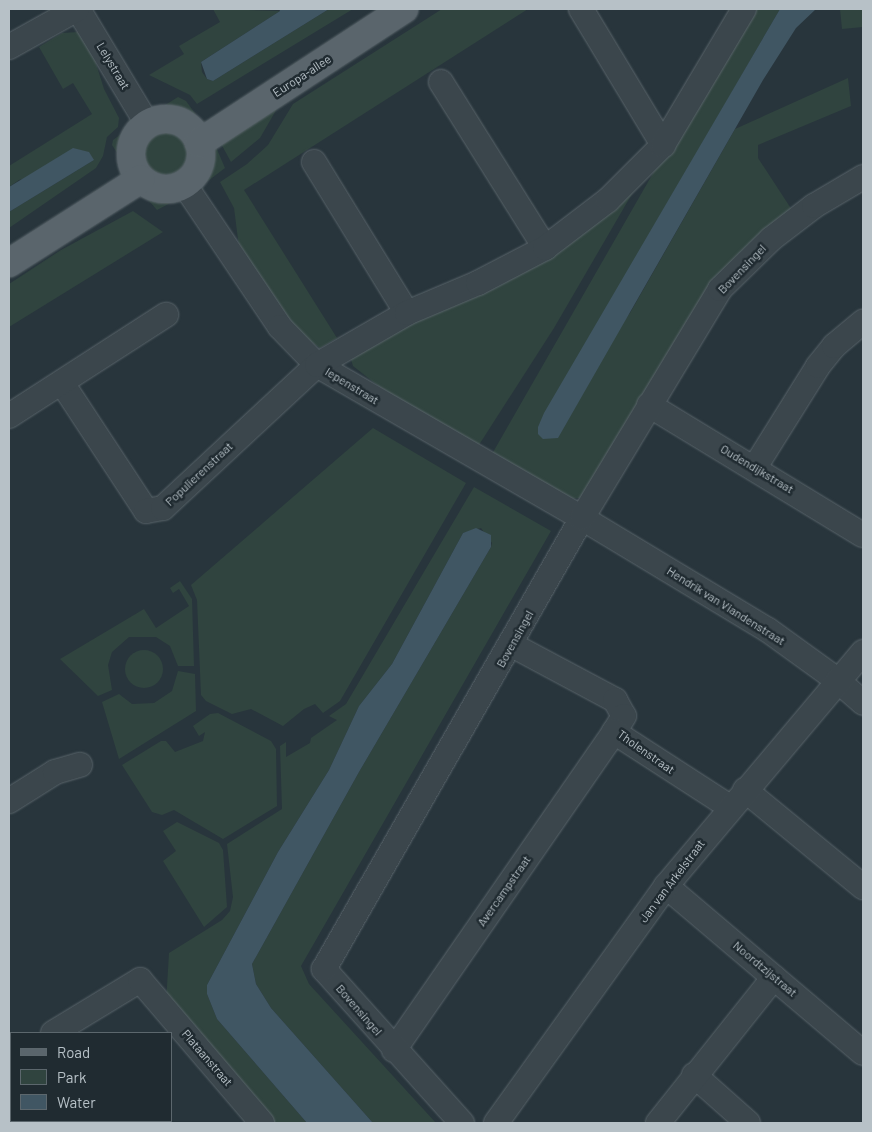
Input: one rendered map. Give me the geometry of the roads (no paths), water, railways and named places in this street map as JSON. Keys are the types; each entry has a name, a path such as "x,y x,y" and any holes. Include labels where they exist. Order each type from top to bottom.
{"main road":[{"name":"Europa-allee","path":"194,135 387,9"},
{"name":"Europa-allee","path":"194,135 404,9"},
{"path":"168,119 194,135 199,166 184,184 162,189 137,172 132,143 148,125 168,119"},
{"path":"9,242 137,172"},
{"path":"9,263 137,172"}],"street":[{"path":"9,47 77,9"},
{"name":"Lelystraat","path":"77,9 148,125"},
{"path":"581,9 663,145"},
{"path":"317,365 407,313 478,283 544,248 608,200 663,145 744,9"},
{"path":"441,82 544,248"},
{"path":"314,162 407,313"},
{"name":"Bovensingel","path":"462,1123 394,1050 324,969 512,645 582,518 720,290 771,239 814,206 863,177"},
{"name":"Iepenstraat","path":"184,184 280,326 317,365 582,518"},
{"path":"9,416 166,315"},
{"path":"755,467 818,366 859,332"},
{"name":"Populierenstraat","path":"62,383 146,511 163,508 317,365"},
{"name":"Oudendijkstraat","path":"649,405 755,467 863,535"},
{"name":"Hendrik van Viandenstraat","path":"582,518 768,630 837,680 863,703"},
{"name":"Tholenstraat","path":"512,645 615,700 624,716 614,732 730,807"},
{"name":"Jan van Arkelstraat","path":"496,1123 666,886 730,807 863,652"},
{"name":"Avercampstraat","path":"394,1050 614,732"},
{"path":"9,801 56,772 80,765"},
{"path":"745,790 863,887"},
{"name":"Noordtzijstraat","path":"666,886 863,1052"},
{"path":"658,1123 694,1075 774,977"},
{"name":"Plataanstraat","path":"55,1032 140,980 262,1123"},
{"path":"694,1075 748,1123"}],"water":[{"path":"279,9 329,9 213,81 207,79 201,62 280,11"},
{"path":"780,9 816,9 796,28 763,80 558,438 543,439 538,434 538,427 544,413"},
{"path":"73,148 89,152 94,160 9,212 9,187"},
{"path":"476,528 491,535 491,547 359,772 252,964 256,984 271,1008 373,1123 307,1123 217,1019 207,994 207,985 278,852 329,770 359,706 392,664 463,533"}]}
